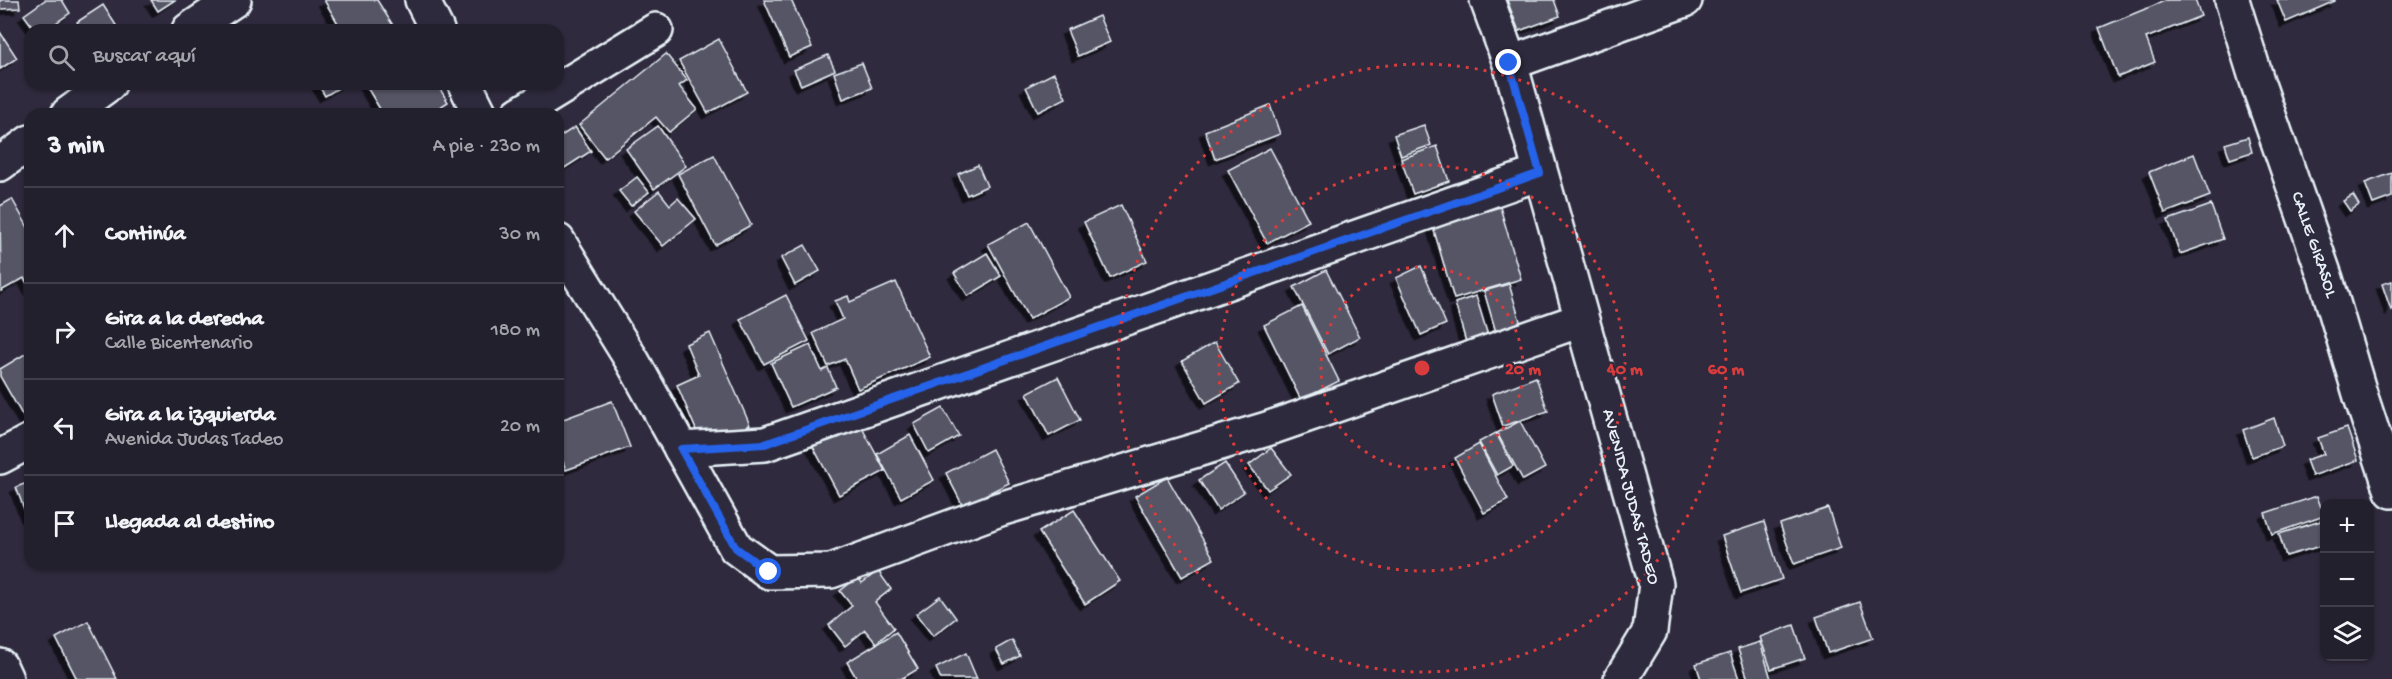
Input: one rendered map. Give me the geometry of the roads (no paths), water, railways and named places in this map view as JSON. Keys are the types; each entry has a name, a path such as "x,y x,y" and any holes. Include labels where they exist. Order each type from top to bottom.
{"street":[{"path":"198,24 234,0"},
{"path":"422,0 434,24"},
{"name":"AVENIDA JUDAS TADEO","path":"1487,0 1509,63 1656,584 1650,631 1621,679"},
{"path":"1509,63 1685,0"},
{"name":"CALLE GIRASOL","path":"2232,0 2261,94 2326,279 2361,398 2392,491"},
{"path":"564,86 656,30"},
{"path":"76,108 101,90"},
{"path":"468,90 477,108"},
{"path":"529,108 558,90"},
{"path":"0,164 24,146"},
{"path":"681,449 765,444 1540,173"},
{"path":"564,252 633,362 736,548 769,572 831,571 1000,509 1267,429 1581,320"},
{"path":"0,457 24,444"},
{"path":"0,666 6,679"}]}
